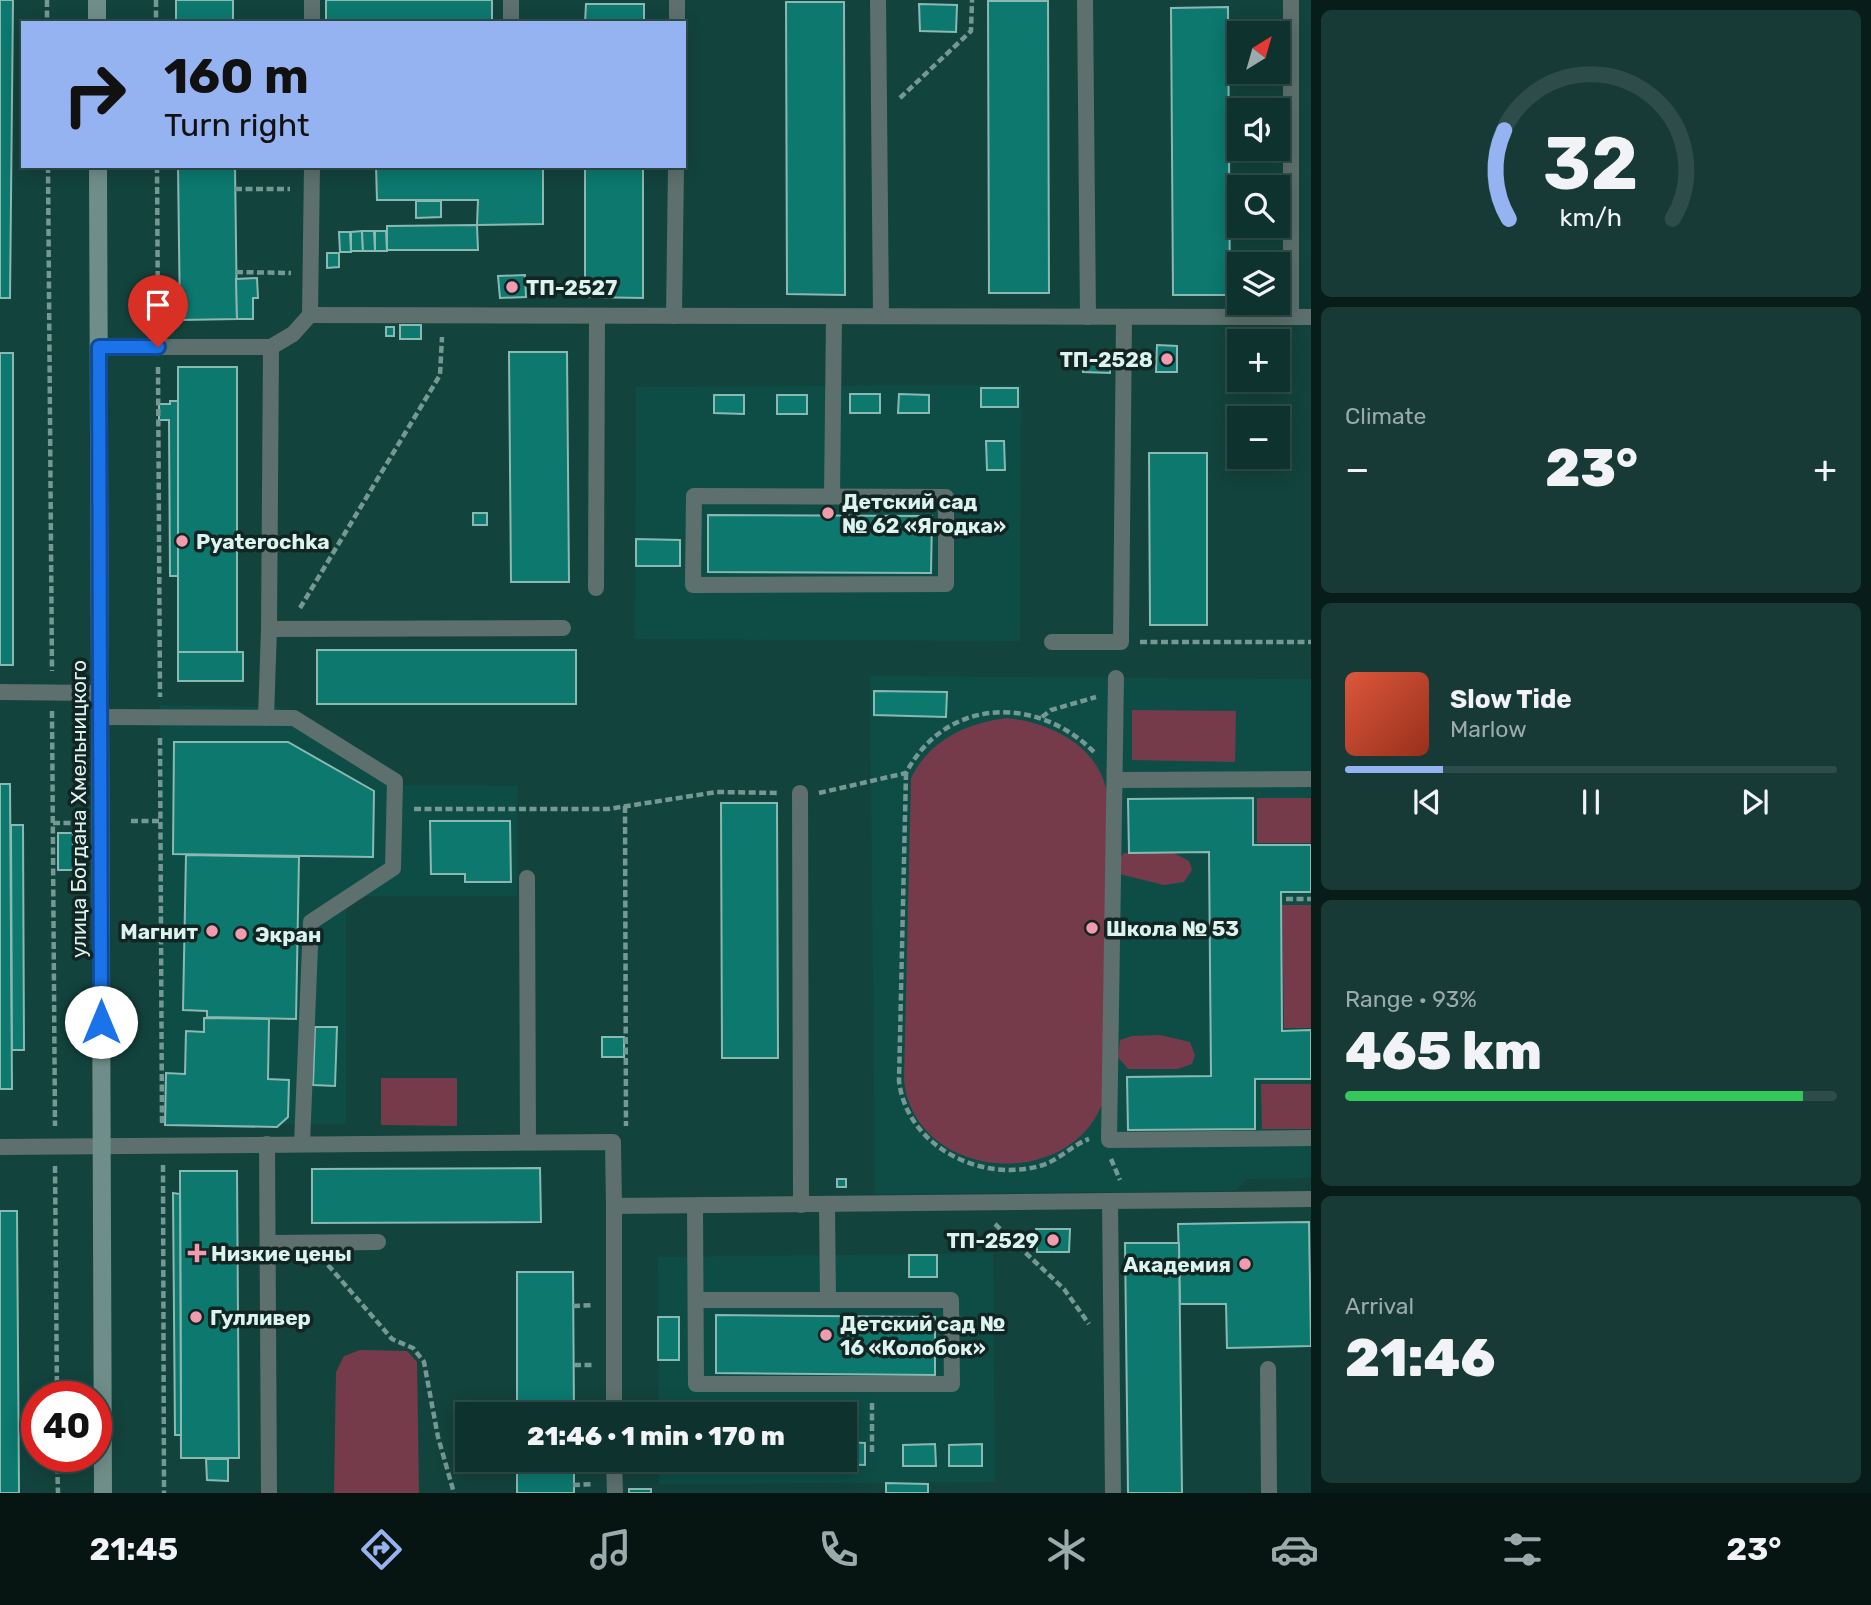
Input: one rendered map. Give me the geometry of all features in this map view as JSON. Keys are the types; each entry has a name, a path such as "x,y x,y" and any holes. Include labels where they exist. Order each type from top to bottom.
{"street":[{"path":"97,0 97,21"},
{"name":"улица Богдана Хмельницкого","path":"98,168 103,1493"}],"lane":[{"path":"312,0 312,21"},
{"path":"511,0 511,21"},
{"path":"677,0 677,21"},
{"path":"878,0 881,317"},
{"path":"1085,0 1088,317"},
{"path":"1291,0 1291,317"},
{"path":"99,347 271,347 293,334 310,315 312,168"},
{"path":"674,316 676,168"},
{"path":"310,315 1311,317"},
{"path":"596,588 597,317"},
{"path":"832,496 834,317"},
{"path":"1052,642 1121,642 1124,317"},
{"path":"266,718 271,347"},
{"path":"694,496 832,496 946,497 946,584 693,585 694,496"},
{"path":"269,629 563,628"},
{"path":"1116,684 1109,1140 1311,1138"},
{"path":"0,692 100,693"},
{"path":"100,717 160,711 294,718 395,781 393,868 311,922 302,1144"},
{"path":"1115,780 1311,779"},
{"path":"800,793 801,1205"},
{"path":"527,877 528,1142"},
{"path":"0,1147 613,1142 614,1402"},
{"path":"267,1144 269,1493"},
{"path":"614,1206 1311,1199"},
{"path":"1114,1493 1112,1356 1118,1201"},
{"path":"827,1205 828,1300"},
{"path":"695,1206 696,1384 952,1384 951,1300 696,1300"},
{"path":"268,1243 378,1242"},
{"path":"1268,1369 1269,1493"},
{"path":"614,1472 615,1493"}],"path":[{"path":"47,0 47,21"},
{"path":"156,0 156,21"},
{"path":"879,118 971,31 972,0"},
{"path":"48,168 57,1381"},
{"path":"157,168 164,1493"},
{"path":"235,189 312,190"},
{"path":"236,272 311,273"},
{"path":"288,629 440,375 444,315"},
{"path":"1121,642 1311,642"},
{"path":"1042,718 1051,710 1116,684"},
{"path":"1098,756 1078,736 1042,718 1007,712 962,721 925,746 906,774 899,1081 905,1107 924,1133 949,1154 987,1169 1006,1171 1034,1167 1061,1158 1086,1139 1109,1140 1109,1156 1125,1193 1118,1201"},
{"path":"394,809 608,809 717,792 820,793 906,774"},
{"path":"613,1142 626,1142 625,805"},
{"path":"131,821 161,821"},
{"path":"53,823 75,823"},
{"path":"1286,899 1311,899"},
{"path":"992,1220 1064,1289 1112,1356"},
{"path":"310,1243 392,1339 413,1348 424,1362 438,1437 454,1493"},
{"path":"872,1384 872,1454"},
{"path":"57,1472 58,1493"}],"shaded area":[{"name":"Детский сад № 62 «Ягодка»","path":"1021,385 1020,641 635,639 636,387"},
{"name":"Школа № 53","path":"870,676 1311,679 1311,1178 1247,1179 1235,1191 875,1194"},
{"path":"160,705 277,707 387,785 518,786 517,896 346,896 346,1124 162,1124"},
{"path":"1132,710 1236,711 1235,762 1132,760"},
{"path":"1007,718 1040,725 1070,739 1094,762 1107,793 1104,1099 1087,1130 1061,1150 1029,1161 996,1163 963,1155 935,1139 914,1114 904,1080 911,778 928,753 951,736 977,724"},
{"path":"1257,798 1311,798 1311,843 1257,843"},
{"path":"1172,852 1189,861 1192,870 1184,882 1164,885 1119,874 1119,860 1124,853"},
{"path":"1282,905 1311,905 1311,1028 1284,1028"},
{"path":"1160,1035 1190,1042 1195,1055 1192,1064 1178,1069 1128,1069 1118,1057 1120,1040 1132,1036"},
{"path":"381,1078 457,1078 457,1126 381,1125"},
{"path":"1261,1084 1311,1084 1311,1129 1262,1129"},
{"name":"Детский сад № 16 «Колобок»","path":"993,1253 995,1482 659,1484 659,1472 857,1472 857,1402 659,1402 658,1257"},
{"path":"360,1350 407,1351 417,1362 419,1493 334,1493 336,1372 344,1356"}],"building":[{"path":"0,0 13,0 10,298 0,298"},
{"path":"176,0 233,0 233,21 176,21"},
{"path":"326,0 492,0 492,21 326,21"},
{"path":"988,1 1048,1 1049,293 989,293"},
{"path":"786,2 844,2 845,295 787,294"},
{"path":"586,4 644,4 644,21 585,21"},
{"path":"919,4 957,5 956,32 920,31"},
{"path":"1228,7 1227,238 1230,238 1230,252 1227,252 1227,295 1173,295 1171,8"},
{"path":"178,168 235,168 237,319 180,320"},
{"path":"376,168 543,168 543,224 477,225 478,200 377,200"},
{"path":"585,168 643,168 643,298 585,297"},
{"path":"416,201 441,201 441,217 416,218"},
{"path":"477,225 478,250 387,250 387,226"},
{"path":"362,231 363,251 351,251 351,232"},
{"path":"362,231 374,231 375,251 363,251"},
{"path":"375,231 386,231 387,251 375,251"},
{"path":"339,232 350,232 351,252 340,252"},
{"path":"327,253 339,253 339,267 327,268"},
{"name":"ТП-2527","path":"525,275 526,297 500,298 498,276"},
{"path":"257,278 258,298 253,298 253,319 237,319 236,279"},
{"path":"400,325 421,325 421,339 400,339"},
{"path":"386,327 394,327 394,336 386,336"},
{"name":"ТП-2528","path":"1157,345 1177,346 1177,372 1156,372"},
{"path":"509,352 567,352 569,582 511,582"},
{"path":"0,353 13,353 13,665 0,665"},
{"path":"1083,358 1110,359 1110,373 1083,372"},
{"path":"178,367 237,367 237,653 178,652"},
{"path":"981,388 1018,388 1018,407 981,407"},
{"path":"850,394 880,394 880,413 850,413"},
{"path":"899,394 929,395 929,413 898,413"},
{"path":"714,395 744,395 744,414 714,413"},
{"path":"777,395 807,395 807,414 777,414"},
{"path":"170,401 178,401 178,576 170,576 169,420 159,420 159,404 170,404"},
{"path":"986,441 1004,441 1005,470 987,470"},
{"path":"1149,453 1207,453 1207,625 1150,625"},
{"path":"473,513 487,513 487,525 473,525"},
{"path":"708,515 932,516 931,573 708,572"},
{"path":"636,539 680,540 680,566 636,566"},
{"path":"317,650 576,650 576,704 317,704"},
{"path":"178,652 243,652 243,681 178,681"},
{"path":"874,691 947,692 946,717 874,715"},
{"path":"174,742 288,742 374,791 373,857 173,854"},
{"path":"0,784 10,784 12,1089 0,1089"},
{"path":"1253,798 1253,845 1311,845 1311,892 1281,892 1282,1031 1311,1030 1311,1079 1255,1079 1255,1129 1128,1130 1127,1077 1211,1076 1209,852 1129,853 1128,799"},
{"path":"721,803 777,803 778,1058 722,1058"},
{"path":"430,821 510,821 511,882 465,882 465,874 431,874"},
{"path":"11,825 23,825 24,1050 12,1050"},
{"path":"58,833 73,833 74,870 58,870"},
{"name":"Экран","path":"186,855 299,857 296,1019 207,1017 207,1011 183,1010"},
{"path":"204,1018 269,1019 268,1079 289,1080 288,1117 277,1127 165,1125 166,1073 185,1074 186,1031 204,1032"},
{"path":"315,1027 337,1027 335,1086 313,1085"},
{"path":"602,1037 624,1037 624,1057 602,1057"},
{"path":"540,1168 541,1222 312,1223 312,1169"},
{"path":"180,1171 237,1171 239,1458 181,1458"},
{"path":"837,1179 846,1179 846,1187 837,1187"},
{"path":"173,1193 180,1194 181,1435 175,1435"},
{"path":"0,1211 17,1211 19,1493 0,1493"},
{"name":"Академия","path":"1309,1222 1311,1346 1227,1348 1226,1304 1180,1304 1178,1224"},
{"name":"ТП-2529","path":"1036,1229 1070,1229 1069,1252 1037,1252"},
{"path":"1125,1243 1179,1243 1182,1493 1128,1493"},
{"path":"909,1255 937,1255 937,1277 909,1277"},
{"path":"517,1272 573,1272 574,1402 517,1402"},
{"path":"716,1315 935,1317 935,1375 716,1373"},
{"path":"658,1317 679,1317 679,1360 658,1360"},
{"path":"857,1443 865,1443 865,1465 857,1465"},
{"path":"935,1444 936,1466 903,1466 903,1445"},
{"path":"982,1444 982,1466 949,1466 949,1445"},
{"path":"206,1459 228,1459 228,1481 207,1480"},
{"path":"517,1472 574,1472 574,1493 517,1493"},
{"path":"886,1483 928,1484 928,1493 886,1493"},
{"path":"629,1489 651,1489 651,1493 629,1493"}],"place":[{"name":"ТП-2527","path":"512,287"},
{"name":"ТП-2528","path":"1167,359"},
{"name":"Детский сад № 62 «Ягодка»","path":"828,513"},
{"name":"Pyaterochka","path":"182,541"},
{"name":"Школа № 53","path":"1092,928"},
{"name":"Магнит","path":"212,931"},
{"name":"Экран","path":"241,934"},
{"name":"ТП-2529","path":"1053,1240"},
{"name":"Низкие цены","path":"197,1253"},
{"name":"Академия","path":"1245,1264"},
{"name":"Гулливер","path":"196,1317"},
{"name":"Детский сад № 16 «Колобок»","path":"826,1335"}],"route":[{"path":"101,1022 99,347 158,347"}]}
